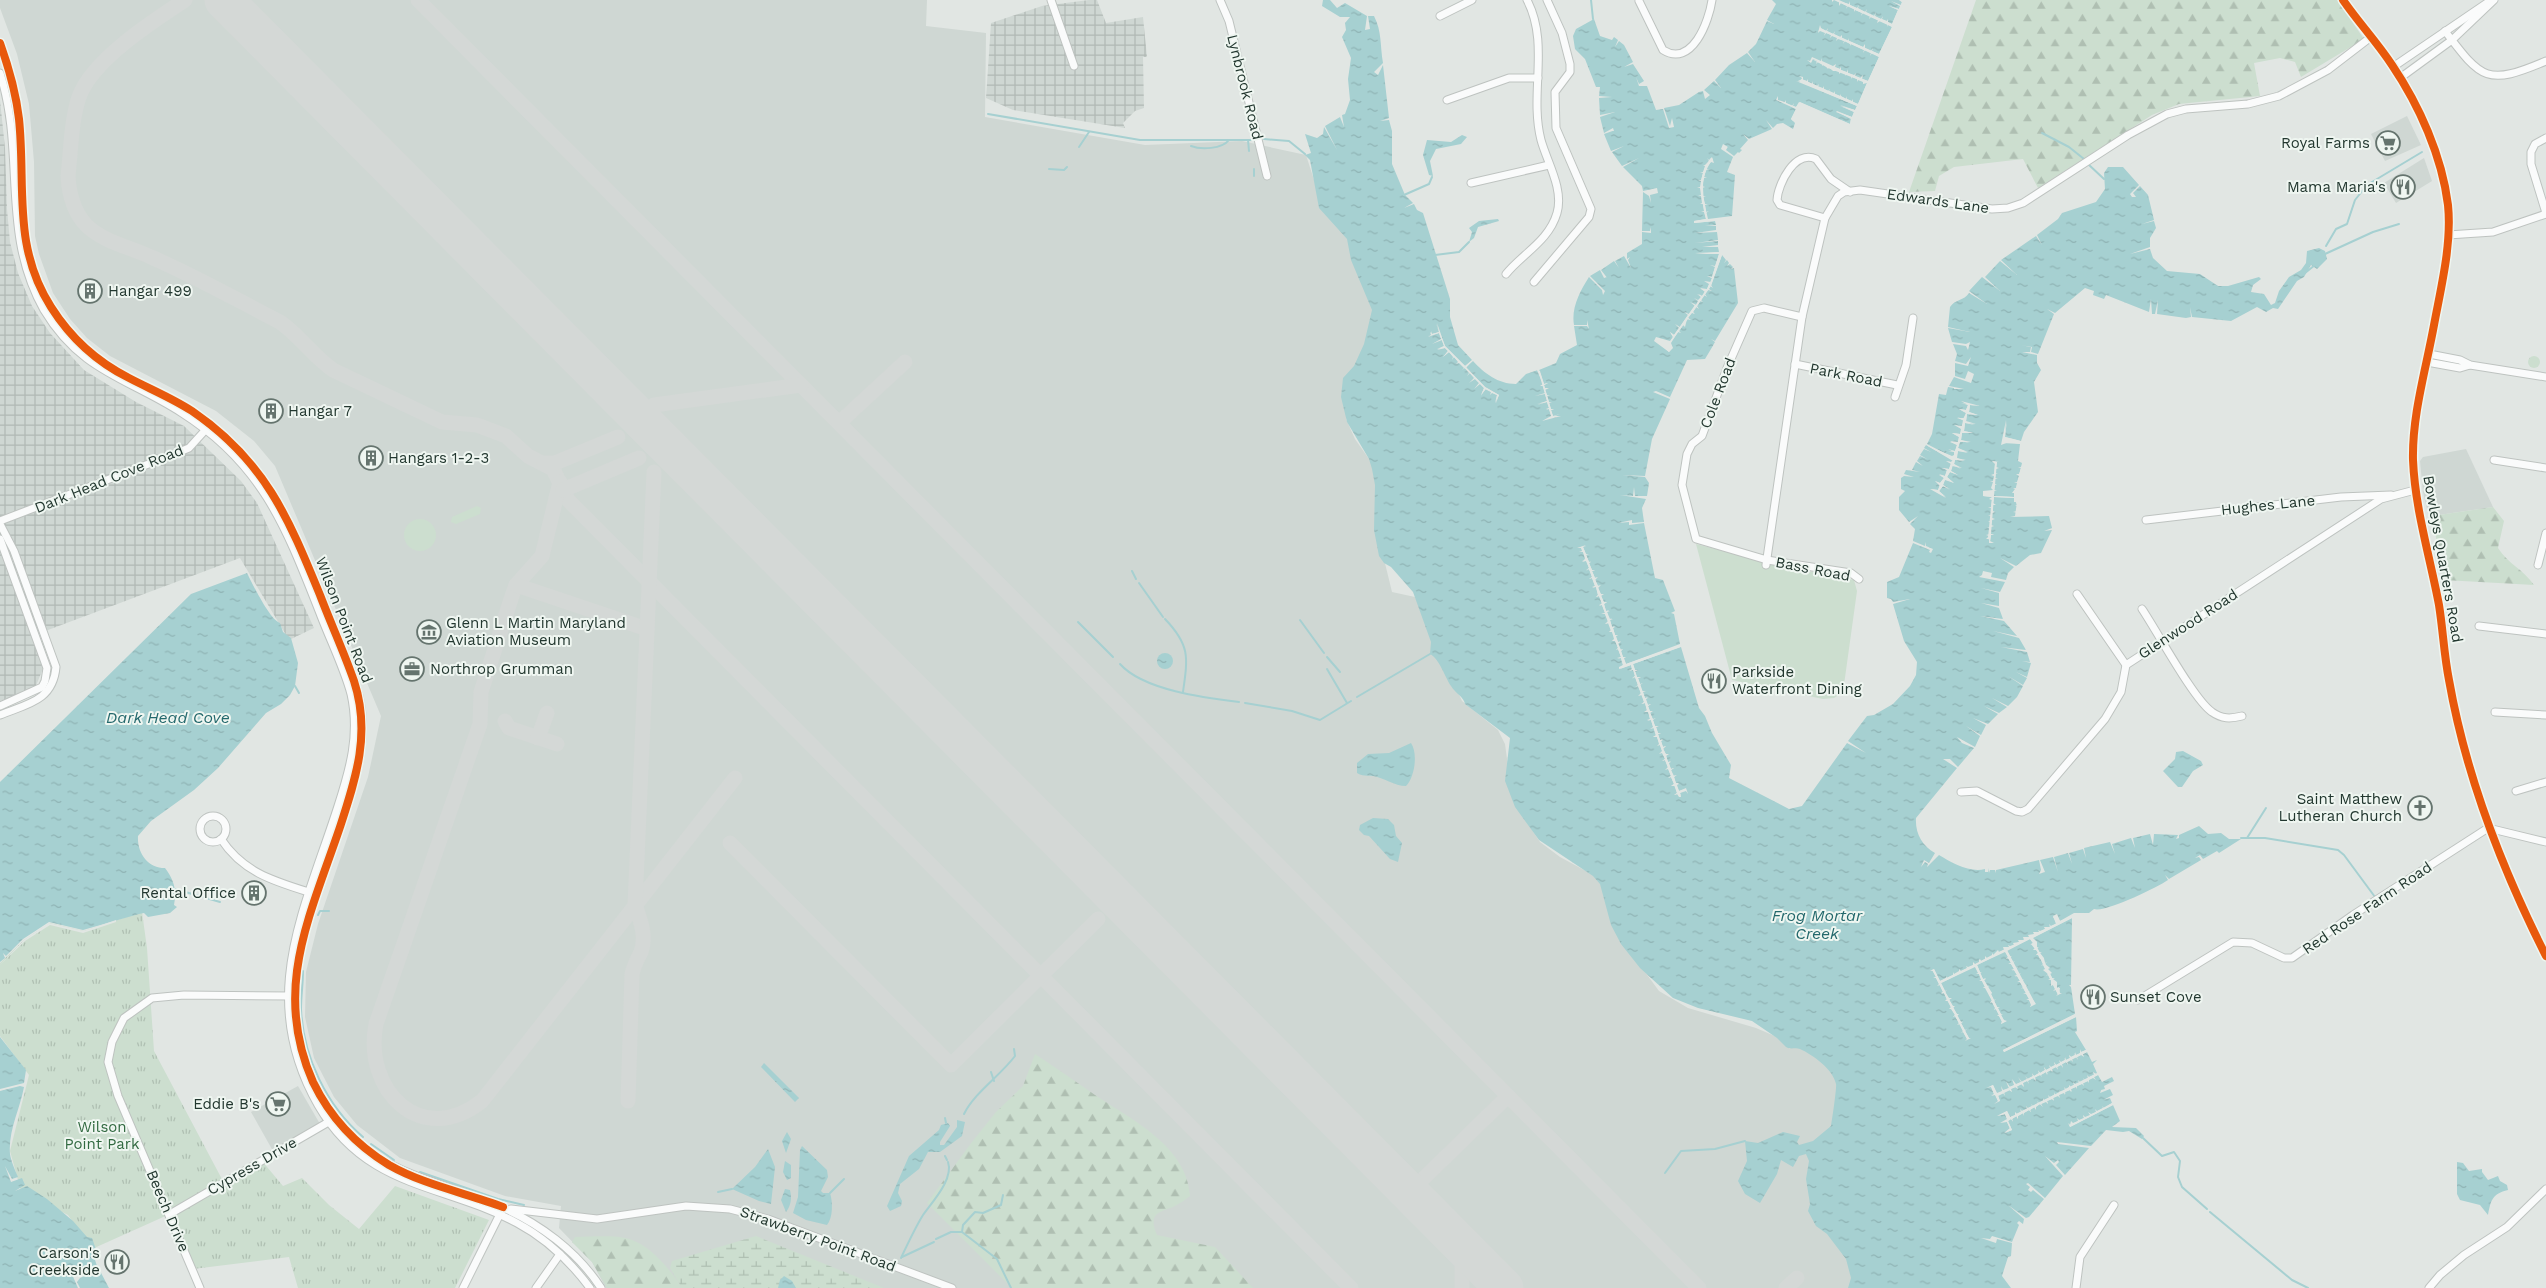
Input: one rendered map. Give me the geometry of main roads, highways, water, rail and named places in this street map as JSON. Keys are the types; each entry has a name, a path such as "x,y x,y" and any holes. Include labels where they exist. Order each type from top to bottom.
{"water":[{"name":"Frog Mortar Creek","path":"1323,0 1330,0 1337,8 1345,3 1367,16 1365,30 1370,29 1368,16 1374,16 1377,22 1383,63 1374,72 1378,75 1383,65 1389,118 1380,121 1389,120 1392,131 1392,164 1405,195 1413,203 1404,208 1414,204 1417,210 1423,213 1450,299 1450,317 1458,345 1472,360 1465,366 1445,346 1437,323 1439,332 1432,334 1430,332 1431,335 1428,337 1439,333 1444,346 1437,349 1445,348 1448,351 1443,357 1449,352 1484,388 1481,396 1485,389 1497,395 1495,403 1499,395 1485,387 1466,367 1473,361 1492,377 1509,384 1516,384 1526,374 1538,370 1547,401 1537,404 1547,402 1549,408 1546,410 1549,409 1552,417 1542,421 1560,414 1553,416 1551,410 1554,409 1551,409 1544,385 1548,383 1544,384 1539,370 1556,363 1560,354 1577,345 1574,326 1587,326 1589,329 1587,320 1587,325 1574,325 1573,319 1577,300 1589,277 1602,290 1603,295 1605,291 1590,276 1600,270 1604,278 1607,277 1601,270 1614,261 1619,268 1615,261 1624,256 1631,268 1628,260 1630,257 1627,259 1627,253 1642,244 1642,232 1651,233 1651,227 1650,231 1642,231 1643,192 1649,196 1651,203 1650,195 1658,193 1657,188 1643,191 1642,186 1623,167 1639,158 1622,166 1612,152 1624,146 1611,151 1604,134 1614,131 1613,128 1604,133 1600,117 1615,112 1600,115 1599,98 1612,97 1599,96 1600,87 1596,87 1585,59 1575,49 1573,36 1576,29 1594,19 1600,36 1612,40 1614,37 1618,40 1615,47 1619,41 1624,45 1633,62 1624,67 1633,64 1644,81 1639,84 1636,77 1639,86 1647,86 1656,110 1663,109 1669,128 1674,127 1672,118 1670,126 1664,108 1679,105 1703,91 1705,99 1710,95 1704,90 1714,81 1721,88 1715,80 1729,65 1747,53 1755,62 1748,52 1756,44 1767,21 1774,24 1767,20 1776,4 1772,0 1832,0 1832,2 1834,0 1892,27 1879,54 1820,28 1818,32 1820,30 1879,57 1868,81 1841,70 1841,67 1840,69 1812,59 1828,68 1867,83 1858,104 1802,79 1798,81 1857,106 1855,110 1840,105 1854,112 1852,117 1837,112 1851,119 1850,124 1800,102 1796,107 1781,101 1796,109 1791,119 1795,123 1793,129 1783,123 1777,124 1773,128 1766,120 1772,129 1749,139 1743,134 1748,140 1740,149 1742,150 1734,156 1726,150 1728,147 1723,144 1721,149 1733,157 1727,172 1735,175 1732,216 1708,219 1703,188 1705,173 1713,159 1711,158 1703,172 1701,195 1706,219 1694,221 1694,223 1715,221 1716,225 1705,226 1716,226 1716,230 1695,233 1717,232 1718,240 1695,243 1718,241 1718,245 1702,247 1718,247 1719,252 1695,254 1719,254 1712,277 1707,276 1712,278 1707,289 1701,289 1705,291 1702,296 1699,294 1701,297 1696,305 1691,302 1695,305 1674,335 1670,332 1673,337 1670,342 1660,344 1669,352 1672,348 1670,343 1688,319 1691,320 1688,318 1692,312 1694,314 1693,312 1711,286 1722,255 1726,260 1724,263 1727,260 1729,263 1727,266 1730,264 1733,267 1731,269 1734,268 1738,303 1715,341 1711,339 1715,342 1705,359 1687,360 1670,397 1672,398 1656,391 1653,392 1670,399 1652,439 1645,476 1622,475 1645,477 1649,483 1647,496 1635,496 1634,487 1633,496 1620,495 1646,499 1642,508 1644,522 1632,523 1632,520 1618,523 1629,522 1629,525 1644,523 1655,578 1663,580 1675,611 1671,613 1674,614 1680,644 1626,664 1623,658 1626,657 1623,657 1621,651 1623,649 1621,650 1618,643 1621,642 1618,642 1615,636 1618,635 1615,635 1613,628 1615,627 1612,627 1610,620 1612,618 1610,619 1607,612 1609,610 1606,611 1604,604 1607,602 1604,603 1598,587 1600,585 1598,586 1595,579 1597,577 1595,578 1592,571 1595,570 1592,570 1589,563 1591,562 1589,562 1583,547 1586,546 1581,547 1586,559 1582,561 1586,560 1589,568 1586,570 1589,569 1592,577 1589,579 1592,578 1595,586 1592,588 1596,587 1598,595 1596,597 1599,596 1602,604 1599,605 1602,605 1605,613 1602,614 1605,614 1608,622 1605,624 1608,623 1611,631 1609,632 1612,631 1615,639 1612,641 1615,640 1618,648 1616,650 1618,649 1621,657 1617,659 1621,658 1623,665 1620,669 1631,665 1632,669 1629,670 1633,669 1635,676 1632,678 1635,677 1644,702 1642,704 1645,703 1647,711 1644,712 1648,711 1650,719 1647,720 1651,720 1656,736 1653,737 1657,737 1665,759 1662,761 1665,760 1671,776 1668,778 1671,777 1674,784 1671,786 1674,785 1677,793 1674,795 1678,794 1681,796 1680,793 1686,789 1679,791 1676,785 1679,784 1676,784 1674,777 1676,775 1674,776 1671,770 1674,768 1671,769 1668,763 1671,762 1668,762 1663,748 1666,746 1663,747 1661,741 1663,740 1660,740 1658,734 1661,733 1658,733 1656,727 1658,726 1655,726 1648,706 1651,704 1648,705 1645,699 1648,698 1645,698 1638,678 1641,677 1637,677 1635,671 1638,670 1635,670 1633,664 1681,647 1699,708 1731,765 1729,778 1789,809 1802,806 1847,743 1866,753 1848,741 1867,716 1874,715 1893,704 1910,686 1916,675 1917,662 1904,641 1893,604 1910,599 1893,602 1887,598 1887,582 1899,577 1913,543 1930,550 1929,552 1931,553 1933,549 1926,546 1926,542 1925,546 1913,541 1915,529 1910,524 1918,516 1909,522 1899,510 1899,497 1905,491 1901,489 1901,478 1904,476 1914,477 1904,474 1906,470 1920,472 1912,470 1916,462 1923,466 1917,461 1920,456 1927,459 1920,455 1924,449 1931,452 1924,448 1926,445 1953,461 1946,461 1951,463 1949,469 1942,468 1947,470 1945,476 1939,475 1944,478 1940,483 1935,481 1940,486 1938,490 1931,489 1946,497 1939,491 1943,486 1950,489 1943,485 1945,479 1954,483 1947,477 1950,472 1958,475 1951,471 1953,465 1961,469 1954,464 1955,460 1965,461 1957,458 1958,451 1968,452 1958,448 1960,441 1970,443 1961,440 1962,433 1973,433 1964,431 1965,423 1975,425 1966,422 1967,414 1978,415 1969,412 1970,405 1980,406 1961,403 1968,405 1966,410 1959,409 1966,413 1965,418 1957,418 1963,420 1962,426 1954,425 1962,429 1960,434 1952,433 1959,437 1958,442 1950,441 1957,445 1955,451 1948,451 1954,452 1955,455 1952,457 1927,444 1932,434 1939,394 1946,395 1948,387 1964,389 1949,386 1954,377 1971,383 1974,374 1968,371 1965,379 1955,376 1955,363 1968,366 1971,357 1966,364 1955,361 1957,354 1953,344 1966,346 1968,350 1970,342 1966,344 1952,342 1948,328 1970,332 1948,327 1950,307 1969,293 1987,304 1969,291 1982,277 2000,291 1985,277 2000,261 2017,275 2001,260 2036,236 2042,245 2037,235 2058,219 2062,213 2096,202 2105,189 2104,173 2108,167 2123,167 2139,185 2130,194 2132,197 2136,197 2133,193 2140,186 2148,195 2154,220 2142,224 2154,221 2156,228 2150,238 2150,247 2130,254 2150,249 2153,258 2167,271 2200,274 2218,286 2228,286 2259,277 2261,279 2253,285 2251,292 2264,294 2271,305 2275,303 2279,291 2289,277 2301,270 2306,263 2307,251 2319,248 2325,251 2327,259 2317,269 2311,265 2304,277 2297,281 2278,309 2273,308 2266,312 2257,307 2231,321 2192,317 2190,307 2191,317 2186,318 2157,314 2158,300 2155,314 2152,314 2151,299 2149,312 2106,295 2104,299 2093,295 2094,291 2085,288 2055,313 2047,309 2054,314 2038,354 2031,352 2032,347 2020,345 2031,347 2030,352 2022,352 2037,355 2037,363 2041,370 2034,382 2038,412 2024,432 2021,441 2005,437 2007,420 2003,443 2020,444 2018,461 2022,463 2014,497 1994,496 1997,462 1992,461 1995,463 1993,491 1986,491 1983,496 1992,497 1988,538 1990,542 1991,535 1994,535 1991,534 1994,497 2014,498 2014,502 2017,502 2015,516 2010,517 2049,516 2052,528 2044,531 2052,530 2041,553 2030,555 2016,566 2000,558 2014,567 2008,573 2006,580 1991,577 1992,573 1983,571 1979,577 2005,582 2000,592 1981,588 1999,593 1999,606 1981,603 1999,608 2003,619 1980,616 2004,621 2017,636 1993,631 2019,638 2026,650 2001,647 2027,652 2030,662 2022,661 2031,663 2027,677 2016,672 2027,678 2023,685 2008,676 2023,686 2017,697 2008,706 1992,698 2007,707 1999,713 1984,706 1998,714 1988,724 1973,718 1986,725 1981,735 1966,726 1980,736 1975,747 1957,737 1962,743 1974,748 1958,767 1950,759 1943,759 1957,768 1916,818 1920,838 1926,847 1935,853 1929,863 1924,860 1921,867 1925,862 1928,864 1927,867 1939,855 1955,864 1973,870 1985,869 1985,872 1988,872 1988,868 1989,873 1990,870 1995,870 1996,873 1996,870 2039,860 2041,870 2039,874 2045,872 2040,860 2053,857 2058,872 2054,857 2068,853 2072,864 2069,853 2083,849 2086,858 2084,848 2110,842 2115,854 2112,844 2131,838 2135,848 2133,838 2150,834 2153,845 2154,834 2178,835 2176,839 2179,838 2179,835 2199,826 2208,834 2221,833 2229,839 2241,839 2219,853 2217,851 2203,859 2200,855 2195,858 2199,857 2201,860 2169,879 2165,875 2168,880 2131,899 2109,907 2094,909 2089,913 2074,913 2060,921 2056,915 2053,917 2057,923 1993,955 1992,953 1992,955 1981,961 1980,959 1980,962 1940,981 1934,969 1932,970 1936,977 1934,978 1936,978 1943,992 1941,993 1944,993 1955,1015 1953,1017 1955,1016 1967,1039 1969,1038 1961,1023 1963,1022 1961,1022 1941,983 1975,966 1982,980 1980,981 1982,981 1985,987 1983,988 1985,988 1992,1001 1990,1003 1992,1002 1999,1015 1997,1016 1999,1016 2002,1022 2001,1024 2006,1021 2004,1021 1984,980 1986,978 1983,979 1977,965 2005,951 2008,957 2006,959 2008,958 2011,963 2009,964 2014,969 2012,971 2014,970 2017,975 2015,977 2017,976 2020,981 2018,982 2020,982 2029,999 2027,1000 2032,1005 2030,1007 2035,1003 2007,950 2030,939 2035,949 2033,950 2036,949 2038,953 2036,955 2038,954 2058,995 2060,988 2057,988 2035,943 2037,942 2032,938 2072,918 2071,985 2069,985 2071,987 2075,1014 2003,1050 2004,1052 2076,1017 2077,1031 2075,1032 2086,1050 2081,1052 2080,1050 2081,1053 2076,1055 2074,1053 2075,1055 2071,1057 2069,1055 2070,1058 2066,1060 2064,1058 2065,1060 2056,1065 2054,1062 2055,1065 2046,1070 2044,1067 2045,1070 2040,1073 2038,1071 2039,1073 2034,1076 2032,1074 2033,1076 2015,1085 2009,1087 2006,1082 2009,1088 1997,1094 1993,1085 1991,1086 1994,1094 1990,1095 1995,1094 1998,1101 2000,1101 1998,1096 2010,1090 2012,1092 2010,1089 2022,1084 2024,1086 2022,1083 2046,1072 2048,1075 2047,1072 2051,1070 2052,1072 2052,1069 2056,1067 2058,1069 2057,1067 2066,1062 2068,1064 2067,1062 2087,1052 2092,1062 2097,1060 2093,1064 2097,1073 2016,1114 2015,1112 2016,1115 2010,1117 2007,1111 1997,1116 2005,1114 2010,1129 2005,1133 2012,1130 2008,1121 2011,1119 2013,1121 2012,1119 2017,1116 2018,1119 2018,1116 2029,1110 2031,1112 2030,1110 2040,1104 2042,1106 2041,1104 2046,1101 2048,1104 2047,1101 2054,1100 2053,1098 2064,1092 2066,1094 2065,1092 2070,1090 2072,1092 2071,1089 2088,1081 2089,1083 2088,1080 2098,1075 2102,1082 2112,1077 2114,1081 2104,1086 2105,1089 2101,1090 2100,1093 2110,1089 2113,1095 2103,1100 2110,1098 2112,1103 2085,1118 2083,1115 2084,1118 2070,1125 2069,1123 2070,1127 2113,1105 2120,1121 2112,1127 2136,1128 2144,1136 2142,1139 2129,1131 2106,1130 2091,1146 2057,1142 2058,1144 2089,1148 2065,1175 2056,1165 2059,1162 2058,1160 2054,1163 2045,1156 2063,1176 2045,1198 2028,1183 2026,1184 2030,1187 2028,1190 2031,1192 2033,1190 2044,1199 2029,1217 2026,1218 2008,1205 2024,1219 2023,1224 2019,1221 2017,1223 2019,1225 2012,1242 1992,1236 1990,1239 1981,1238 1996,1243 1997,1239 2012,1243 2011,1256 2008,1257 2002,1276 2011,1288 1848,1288 1851,1278 1846,1259 1827,1234 1816,1226 1808,1211 1810,1204 1806,1179 1809,1161 1806,1154 1799,1156 1793,1167 1781,1160 1777,1174 1760,1203 1745,1194 1738,1181 1747,1161 1745,1141 1758,1143 1783,1132 1800,1136 1797,1142 1799,1145 1813,1141 1831,1126 1836,1086 1834,1078 1827,1068 1811,1055 1800,1049 1786,1047 1777,1038 1752,1021 1698,1008 1673,998 1640,968 1621,944 1611,925 1600,884 1593,876 1539,840 1515,807 1505,781 1510,738 1465,704 1451,686 1436,659 1430,654 1431,642 1413,592 1379,556 1374,530 1375,485 1372,469 1369,459 1347,422 1341,397 1343,378 1354,366 1364,344 1372,310 1351,260 1347,239 1319,208 1310,160 1305,155 1311,153 1305,134 1317,138 1323,134 1324,127 1337,150 1325,126 1340,117 1344,127 1342,115 1345,114 1350,100 1348,79 1351,58 1342,37 1346,30 1345,23 1350,17 1340,17 1322,6"},
{"path":"1839,0 1899,0 1902,2 1899,9 1889,6 1898,10 1892,24"},
{"path":"1462,135 1467,137 1461,144 1436,149 1430,161 1433,176 1429,175 1423,155 1427,140 1451,142"},
{"path":"1498,219 1499,221 1478,227 1474,238 1469,242 1472,232 1469,228 1479,221"},
{"name":"Dark Head Cove","path":"247,573 271,616 280,623 283,632 291,638 298,663 295,686 290,695 281,704 266,713 218,768 194,790 151,821 138,836 139,848 145,858 153,865 165,868 171,877 175,890 174,905 177,907 170,913 148,917 144,913 83,930 49,922 23,939 6,956 3,953 5,958 0,962 0,782 191,594"},
{"path":"1165,653 1173,661 1165,669 1157,661"},
{"path":"1411,743 1415,759 1412,777 1406,786 1357,773 1357,763 1368,754 1389,753"},
{"path":"2183,751 2201,761 2203,765 2193,771 2182,787 2178,787 2163,771 2175,759 2176,752"},
{"path":"1373,818 1388,819 1394,825 1396,836 1402,843 1398,862 1390,859 1369,836 1364,835 1359,830 1360,825"},
{"path":"0,1037 26,1070 24,1083 0,1089"},
{"path":"764,1063 799,1098 795,1102 761,1067"},
{"path":"20,1086 24,1087 12,1128 10,1145 13,1166 18,1177 12,1179 5,1166 11,1182 22,1178 25,1185 15,1191 27,1186 47,1199 73,1221 87,1237 92,1238 99,1258 95,1260 98,1269 75,1276 71,1272 78,1288 0,1288 0,1091"},
{"path":"957,1120 965,1122 962,1136 940,1152 928,1152 919,1169 900,1184 898,1193 902,1201 901,1206 890,1211 887,1206 909,1156 939,1130 941,1125 948,1123 950,1126 940,1142 940,1145 944,1145 957,1127"},
{"path":"787,1132 791,1139 786,1153 782,1141"},
{"path":"802,1146 827,1170 828,1177 821,1191 823,1193 830,1193 831,1197 831,1214 827,1225 806,1220 793,1213 798,1197 800,1150"},
{"path":"768,1149 775,1167 771,1204 759,1201 732,1189 755,1167"},
{"path":"785,1161 791,1165 791,1178 787,1180 783,1172"},
{"path":"2457,1162 2463,1163 2469,1171 2482,1169 2488,1180 2498,1176 2500,1181 2507,1185 2508,1190 2499,1193 2493,1198 2488,1215 2480,1205 2460,1200 2457,1194"},
{"path":"785,1189 790,1190 791,1196 786,1212 781,1200"},
{"path":"99,1269 109,1288 80,1288 77,1282 80,1278"},
{"path":"784,1276 792,1281 796,1288 778,1288 780,1280"}],"waterway":[{"path":"1591,0 1593,19"},
{"path":"988,114 1140,140 1252,140"},
{"path":"1079,147 1089,132"},
{"path":"2042,133 2069,147 2084,159"},
{"name":"Frog Mortar Creek","path":"1264,139 1289,141 1305,154"},
{"path":"1191,146 1211,148 1222,145 1229,140"},
{"path":"1248,140 1249,151"},
{"path":"2326,246 2336,229 2347,224 2355,200 2367,185 2422,152"},
{"path":"2088,164 2104,179"},
{"path":"1049,169 1064,170 1067,167"},
{"path":"1254,169 1254,176"},
{"path":"1404,195 1429,184 1432,177"},
{"path":"2325,254 2373,232 2399,224"},
{"path":"1435,255 1459,252 1469,242"},
{"path":"2305,273 2315,265"},
{"path":"1132,571 1136,579"},
{"path":"1139,583 1163,617"},
{"path":"1165,619 1179,636 1185,652 1186,669 1183,692"},
{"path":"1300,620 1324,653"},
{"path":"1078,622 1113,657"},
{"path":"1357,697 1430,654"},
{"path":"1327,657 1340,672"},
{"path":"1120,664 1130,673 1159,686 1192,695 1239,702"},
{"path":"1327,669 1347,703"},
{"path":"295,686 299,693"},
{"path":"1245,703 1292,711 1320,720 1351,701"},
{"path":"2247,838 2266,808"},
{"path":"2241,838 2265,838 2338,850 2344,855 2375,897"},
{"path":"175,889 220,902"},
{"path":"318,915 320,911 329,911"},
{"path":"303,971 301,1009 306,1045 312,1062 328,1096 338,1111 363,1137"},
{"path":"964,1114 974,1099 1015,1056 1014,1049"},
{"path":"991,1072 994,1081"},
{"path":"945,1118 946,1123"},
{"name":"Frog Mortar Creek","path":"2143,1138 2162,1156 2174,1152 2180,1161 2178,1177 2182,1187 2207,1209"},
{"name":"Frog Mortar Creek","path":"1665,1173 1681,1151 1715,1149 1745,1141"},
{"path":"371,1144 394,1160"},
{"path":"945,1156 947,1160"},
{"path":"901,1258 920,1220 945,1183 948,1176 948,1162"},
{"path":"420,1172 498,1199 524,1205"},
{"path":"830,1193 844,1179"},
{"path":"718,1192 732,1189"},
{"path":"962,1232 963,1225 975,1212 983,1213 1001,1205 1003,1195"},
{"name":"Frog Mortar Creek","path":"2210,1212 2292,1280 2308,1288"},
{"path":"936,1239 951,1232 962,1232 997,1259 1011,1288"},
{"path":"902,1257 934,1242"}],"place":[{"name":"Royal Farms","path":"2388,143"},
{"name":"Mama Maria's","path":"2403,187"},
{"name":"Hangar 499","path":"90,291"},
{"name":"Hangar 7","path":"271,411"},
{"name":"Hangars 1-2-3","path":"371,458"},
{"name":"Glenn L Martin Maryland Aviation Museum","path":"429,632"},
{"name":"Northrop Grumman","path":"412,669"},
{"name":"Parkside Waterfront Dining","path":"1714,681"},
{"name":"Saint Matthew Lutheran Church","path":"2420,808"},
{"name":"Rental Office","path":"254,893"},
{"name":"Sunset Cove","path":"2093,997"},
{"name":"Eddie B's","path":"278,1104"},
{"name":"Carson's Creekside","path":"117,1262"}],"park label":[{"name":"Wilson Point Park","path":"102,1136"}]}
